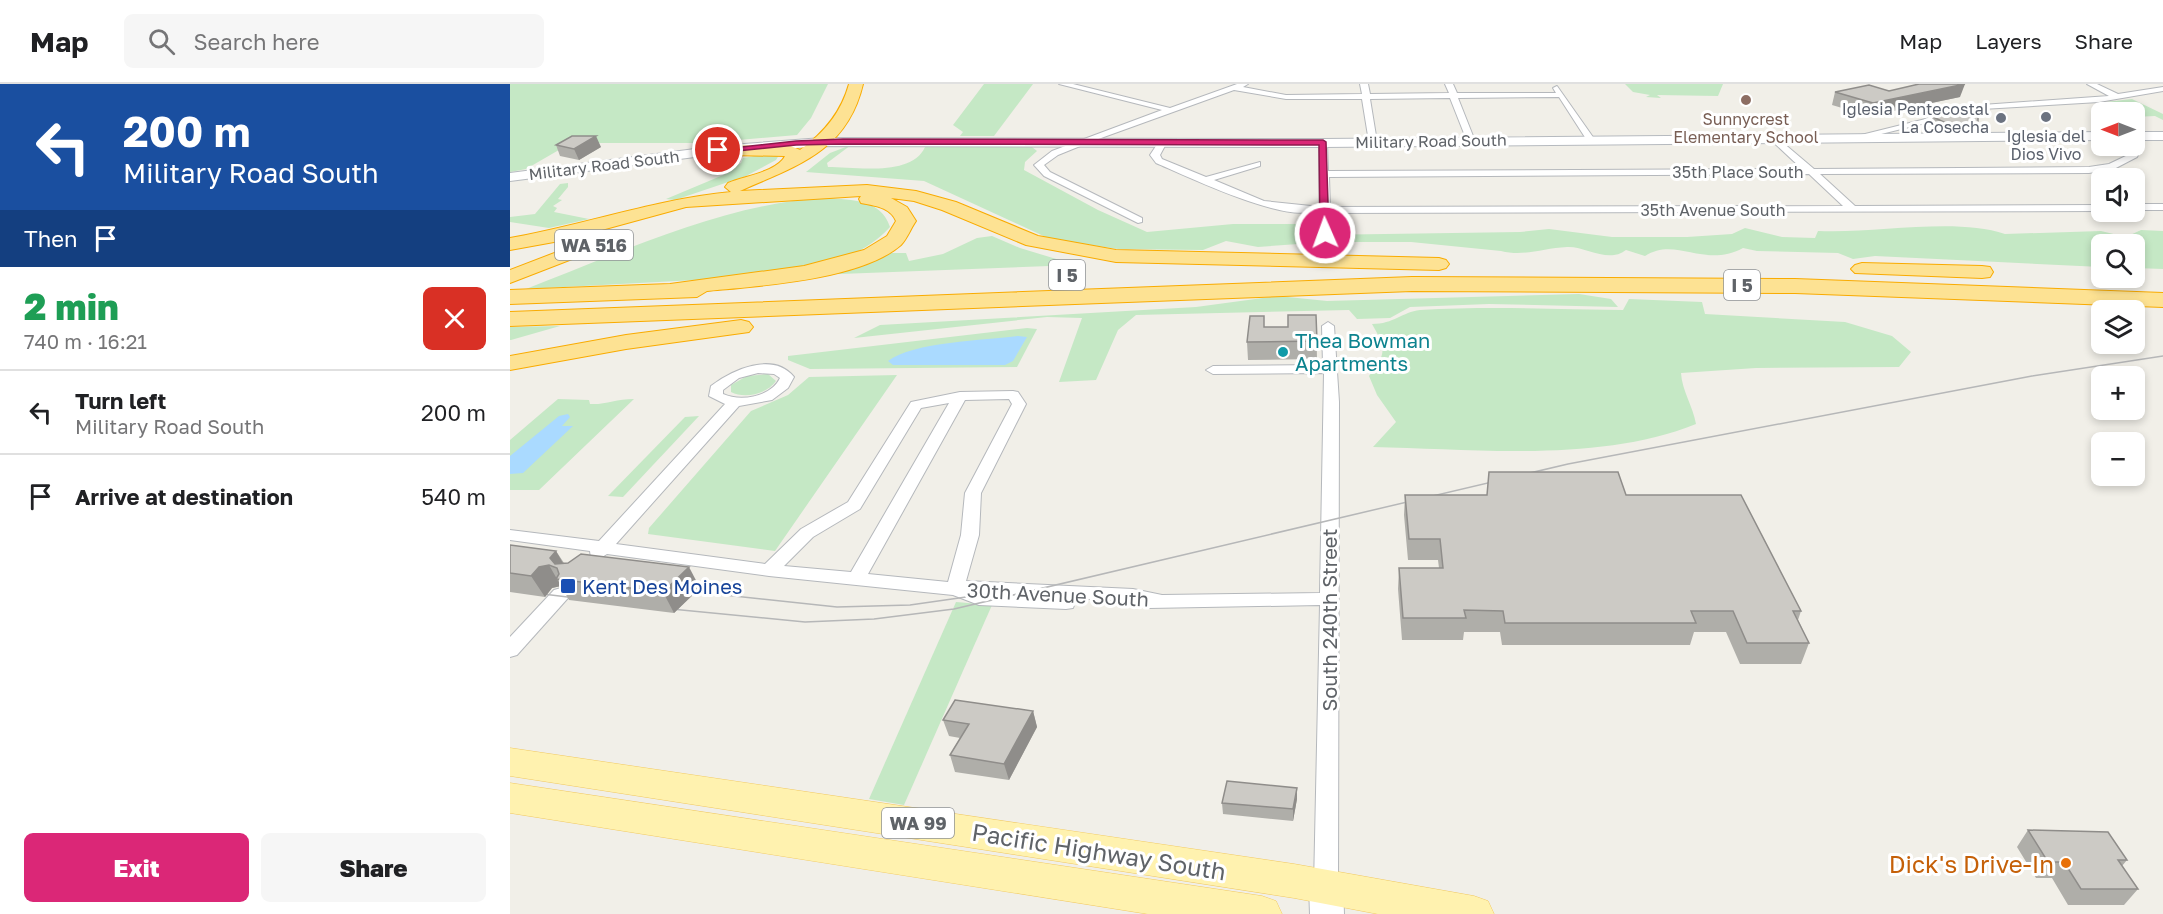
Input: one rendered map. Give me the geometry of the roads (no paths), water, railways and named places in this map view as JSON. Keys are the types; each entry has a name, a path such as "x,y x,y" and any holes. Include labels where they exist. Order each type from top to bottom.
{"highway":[{"path":"844,84 842,95 849,102"},
{"name":"WA 516","path":"510,277 706,203 729,197 758,184 822,142 840,122 855,93 856,84"},
{"path":"727,150 786,149 794,154 777,170 764,186 765,189 807,192"},
{"name":"WA 516","path":"510,286 629,238 777,170"},
{"path":"729,197 867,190 916,196 950,206 1033,241 1116,256 1477,265"},
{"path":"510,244 565,234 669,205 760,199 858,197 895,207 901,211 906,221 901,232 888,245 845,264 795,275 708,283 657,291"},
{"name":"I 5","path":"1095,274 1477,265 1912,269 2007,273"},
{"path":"2145,279 2163,280"},
{"path":"510,297 848,284"},
{"path":"510,363 636,340 728,328 945,312 1231,298 1320,285"},
{"name":"I 5","path":"510,319 1320,285 1695,285 2163,300"}],"main road":[{"name":"Military Road South","path":"510,177 727,150 822,142 1373,142 2091,136"},
{"path":"2145,136 2163,136"},
{"name":"Pacific Highway South","path":"510,762 1327,900 1474,914"},
{"name":"Pacific Highway South","path":"510,798 1262,914"}],"street":[{"path":"1138,220 1041,169 1040,165 1055,153 1082,142 1244,84"},
{"path":"1364,84 1373,142"},
{"path":"1449,84 1471,141"},
{"path":"1555,84 1591,140"},
{"path":"2091,84 2119,98"},
{"path":"1070,85 1170,110"},
{"path":"1234,88 1279,97 1562,95"},
{"path":"1853,138 1982,107 2119,98 2163,89"},
{"path":"1775,139 1853,209"},
{"path":"1163,142 1156,152 1157,160 1269,206 1311,209"},
{"path":"1323,142 1325,233"},
{"name":"35th Place South","path":"1323,174 2095,170 2111,167 2134,156"},
{"path":"1205,180 1257,164"},
{"path":"2145,207 2163,207"},
{"name":"35th Avenue South","path":"1323,210 2091,208"},
{"name":"South 240th Street","path":"1327,900 1328,599 1332,402 1328,326"},
{"path":"1213,370 1329,369"},
{"path":"769,570 807,533 854,505 916,405 960,396 1013,395 1019,404 973,493 970,535 955,589"},
{"path":"856,580 960,396"},
{"path":"583,569 735,402"},
{"name":"30th Avenue South","path":"510,536 769,570 955,589 979,599 1126,605 1160,600 1328,599"},
{"path":"510,650 561,594"}],"water":[{"path":"1018,336 1027,337 1013,361 1005,365 893,365 888,361 899,355 931,346"},
{"path":"568,414 570,417 562,426 573,426 523,473 510,474 510,456 559,416"}],"tram line":[{"path":"661,608 805,622 874,619 954,609 1568,464 2032,376 2163,356"},
{"path":"510,590 584,599"},
{"path":"678,590 837,607 910,605 980,595"}],"place":[{"name":"Sunnycrest Elementary School","path":"1746,100"},
{"name":"Iglesia del Dios Vivo","path":"2046,117"},
{"name":"Iglesia Pentecostal La Cosecha","path":"2001,118"},
{"name":"Thea Bowman Apartments","path":"1283,352"},
{"name":"Kent Des Moines","path":"568,586"},
{"name":"Dick's Drive-In","path":"2066,863"}]}
